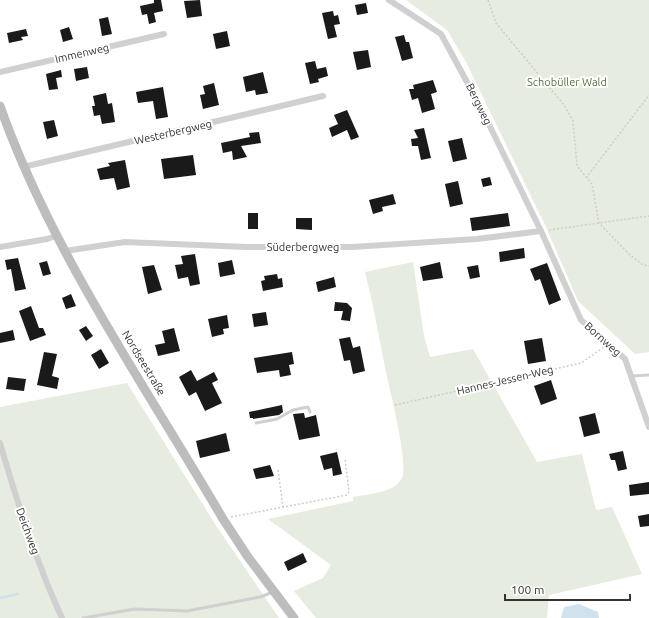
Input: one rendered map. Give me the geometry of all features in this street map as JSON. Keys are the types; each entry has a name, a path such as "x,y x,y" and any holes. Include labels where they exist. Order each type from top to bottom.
{"main road":[{"name":"Nordseestraße","path":"0,106 23,167 56,236 223,518 273,592 294,618"}],"street":[{"name":"Bergweg","path":"389,0 441,34 459,65 541,231"},
{"name":"Immenweg","path":"0,72 164,34"},
{"name":"Westerbergweg","path":"23,167 323,96"},
{"name":"Süderbergweg","path":"65,251 132,242 247,247 352,247 477,239 541,231"},
{"name":"Bornweg","path":"541,231 581,320 625,358 649,427"},
{"path":"0,247 56,236"},
{"name":"Deichweg","path":"0,443 16,498 48,586 62,618"}],"lane":[{"path":"631,376 649,375"},
{"path":"256,423 277,419 293,410 308,407 310,412"},
{"path":"83,618 135,609 187,611 260,597 273,592"}],"path":[{"path":"488,0 496,23 564,105 573,121 577,166 592,184 599,223 629,254 643,265 649,266"},
{"path":"586,178 649,95"},
{"path":"541,231 649,216"},
{"name":"Hannes-Jessen-Weg","path":"395,405 582,363 603,350 608,343"},
{"path":"223,518 347,495 350,491 345,459"},
{"path":"278,470 283,507"}],"green space":[{"name":"Schobüller Wald","path":"406,0 649,0 649,352 635,354 578,301 546,227 466,62 447,30"},
{"path":"413,262 424,336 430,357 473,349 537,462 582,454 596,510 612,507 642,574 549,595 547,618 316,618 294,591 323,578 331,565 268,519 353,501 353,497 387,490 398,483 402,478 403,458 401,442 365,272"},
{"path":"127,383 215,524 279,618 0,618 0,407"}],"water":[{"path":"579,604 598,612 599,618 561,618 564,607"}],"building":[{"path":"154,0 161,0 163,11 154,13 156,22 149,24 147,14 142,15 140,6 154,3"},
{"path":"200,0 202,16 187,18 184,1"},
{"path":"366,3 368,13 357,15 355,5"},
{"path":"333,11 334,16 338,15 340,24 334,25 337,37 328,39 322,13"},
{"path":"108,17 112,34 102,36 99,19"},
{"path":"69,27 73,39 63,42 60,30"},
{"path":"26,29 28,36 21,37 23,40 9,43 7,33"},
{"path":"227,31 230,46 216,49 213,34"},
{"path":"404,35 406,42 409,42 413,58 402,61 395,37"},
{"path":"368,50 371,67 357,70 353,52"},
{"path":"315,61 317,69 326,67 328,76 318,79 319,82 310,84 305,63"},
{"path":"87,67 89,78 76,81 74,69"},
{"path":"61,70 62,77 56,78 58,89 49,90 46,74"},
{"path":"263,72 268,93 256,95 255,90 246,92 243,77"},
{"path":"433,80 437,92 431,94 435,109 422,113 418,98 412,100 409,89 414,89 413,85"},
{"path":"214,83 219,105 203,109 200,95 205,94 203,86"},
{"path":"163,87 168,117 156,119 153,101 138,103 136,92"},
{"path":"106,93 108,104 112,103 115,122 102,124 100,115 94,116 92,106 95,106 93,96"},
{"path":"347,110 359,137 351,140 347,130 332,137 329,128 338,124 334,115"},
{"path":"54,120 58,136 47,139 43,122"},
{"path":"424,128 431,158 421,160 418,146 412,146 411,139 418,138 414,130"},
{"path":"259,132 261,143 241,146 247,157 233,160 232,151 223,153 221,143 250,137 249,133"},
{"path":"462,138 467,159 453,162 448,141"},
{"path":"193,155 196,175 164,179 161,159"},
{"path":"125,160 130,187 117,190 114,178 100,180 97,169 110,166 108,163"},
{"path":"490,177 492,185 483,187 481,179"},
{"path":"458,181 463,204 450,207 445,184"},
{"path":"393,194 396,204 382,207 383,211 373,214 369,200"},
{"path":"248,213 258,213 258,229 248,229"},
{"path":"508,213 510,226 472,231 470,218"},
{"path":"296,218 312,218 312,230 296,229"},
{"path":"524,248 525,258 500,262 499,252"},
{"path":"195,254 200,284 190,286 188,277 178,279 175,265 183,264 181,256"},
{"path":"18,258 26,289 15,291 11,269 7,270 5,260"},
{"path":"232,260 235,274 220,277 218,263"},
{"path":"47,261 51,274 43,276 39,263"},
{"path":"440,262 443,278 423,281 420,267"},
{"path":"547,263 561,300 549,305 540,279 535,281 530,269"},
{"path":"154,265 162,290 148,294 142,267"},
{"path":"478,265 480,277 470,279 467,267"},
{"path":"277,274 278,279 282,278 283,287 263,291 261,281 265,280 264,276"},
{"path":"334,277 336,287 318,292 316,282"},
{"path":"71,294 76,306 66,309 62,298"},
{"path":"335,302 347,303 352,308 350,321 341,320 343,311 334,311"},
{"path":"31,306 39,328 43,328 46,335 30,341 19,311"},
{"path":"266,312 268,325 254,327 252,314"},
{"path":"227,315 229,328 223,329 224,334 212,337 208,319"},
{"path":"86,326 93,336 86,341 79,330"},
{"path":"174,328 180,351 158,356 155,345 165,343 162,331"},
{"path":"13,330 15,340 0,343 0,333"},
{"path":"350,337 353,348 360,346 365,371 353,374 350,360 344,361 339,339"},
{"path":"542,338 546,361 528,364 524,341"},
{"path":"101,349 109,363 99,369 91,355"},
{"path":"44,352 57,354 52,376 59,378 57,389 37,385"},
{"path":"292,352 294,364 289,365 291,375 280,377 279,370 257,373 254,358"},
{"path":"191,370 197,381 214,372 218,380 212,383 222,403 205,411 196,392 189,396 179,377"},
{"path":"8,377 26,379 24,391 6,389"},
{"path":"551,380 557,399 541,405 534,386"},
{"path":"282,405 283,412 279,415 253,419 250,418 249,412"},
{"path":"304,413 305,418 316,415 320,436 299,440 293,414"},
{"path":"595,413 600,433 584,437 579,417"},
{"path":"226,433 230,451 200,458 196,441"},
{"path":"623,451 627,469 618,471 615,460 611,460 609,454"},
{"path":"337,452 342,474 333,476 332,468 324,470 320,456"},
{"path":"270,465 274,476 256,479 253,469"},
{"path":"649,482 649,494 630,496 629,485"},
{"path":"649,514 649,526 640,527 638,516"},
{"path":"303,553 307,562 288,571 284,562"}],"waterway":[{"path":"0,598 18,594"}]}
